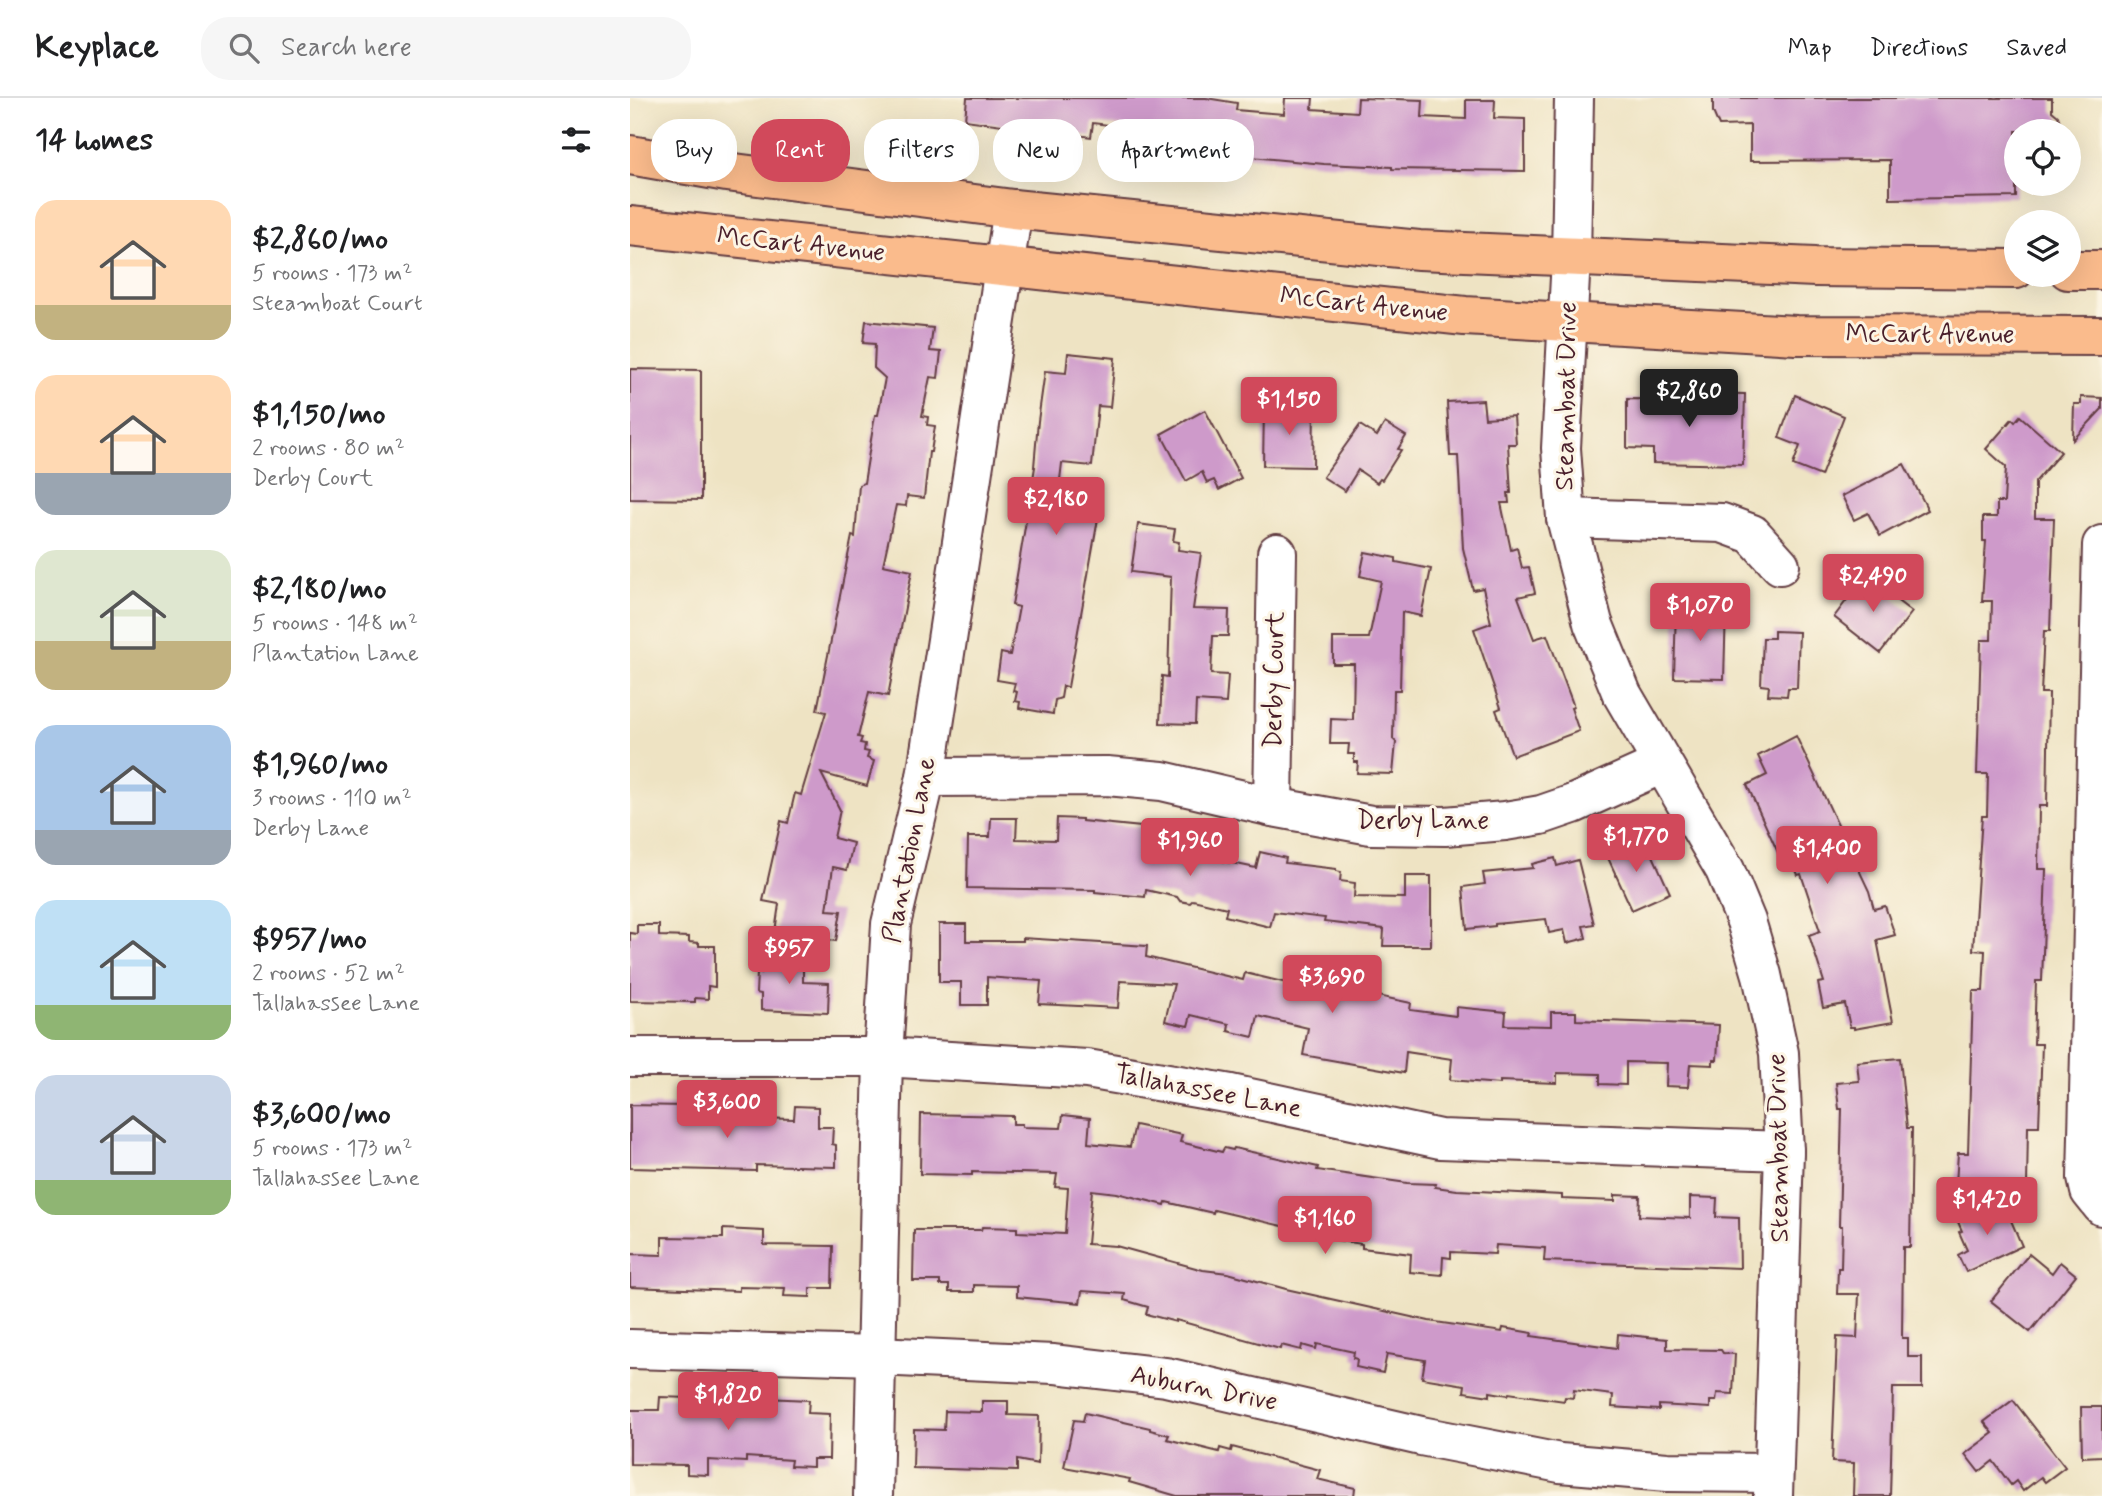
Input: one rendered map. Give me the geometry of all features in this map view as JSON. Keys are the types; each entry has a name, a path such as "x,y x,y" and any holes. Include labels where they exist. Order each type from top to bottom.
{"main road":[{"path":"630,155 727,172 1013,209 1419,250 1815,267 2004,269"},
{"name":"McCart Avenue","path":"630,226 1465,316 1796,335 2102,336"},
{"path":"2081,270 2102,270"}],"street":[{"name":"Steamboat Drive","path":"1574,98 1571,258 1561,448 1566,517 1593,623 1622,694 1725,870 1746,921 1762,975 1779,1053 1784,1151 1773,1484"},
{"name":"Plantation Lane","path":"873,1496 883,1057 891,924 926,777 1013,209"},
{"path":"1566,517 1722,523 1752,534 1780,565"},
{"path":"2099,1203 2090,1191 2087,1178 2102,545"},
{"name":"Derby Court","path":"1273,807 1277,553"},
{"name":"Derby Lane","path":"926,777 1107,776 1162,781 1273,807 1371,825 1445,826 1541,815 1573,804 1662,764"},
{"name":"Tallahassee Lane","path":"630,1057 883,1057 1087,1069 1231,1094 1440,1139 1784,1151"},
{"name":"Auburn Drive","path":"630,1349 1054,1364 1166,1377 1421,1436 1560,1463 1773,1484"}],"building":[{"path":"967,98 1206,98 1237,103 1236,110 1284,114 1285,98 1313,98 1312,109 1357,112 1358,98 1423,100 1422,117 1466,119 1466,100 1495,100 1494,118 1525,119 1525,171 1392,169 1254,157 1254,119 1097,119 1097,123 1093,123 1091,137 1083,136 1083,119 993,119 993,124 979,122 979,119 965,119"},
{"path":"1713,98 2052,98 2052,111 2059,119 2004,119 2004,196 2016,197 1890,199 1890,160 1750,161 1750,125 1719,126 1713,112"},
{"path":"866,321 933,328 930,351 941,352 938,378 930,377 922,416 928,417 927,425 935,426 924,498 907,496 906,506 896,505 883,565 912,571 888,696 869,692 858,737 862,738 860,743 865,744 864,751 869,752 867,758 874,761 867,786 821,773 840,810 834,838 853,843 847,870 833,867 827,910 841,911 836,941 775,932 779,904 763,901 781,821 788,823 795,793 801,795 826,712 817,710 852,536 855,537 859,485 864,483 875,415 878,415 885,378 874,368 875,344 863,343"},
{"path":"1068,353 1115,358 1110,407 1098,406 1092,466 1062,463 1057,505 1099,513 1068,687 1063,686 1061,698 1055,700 1053,714 1019,708 1020,702 1015,701 1017,692 1013,691 1015,683 997,680 1001,653 1010,655 1019,607 1012,605 1035,467 1045,371 1066,373"},
{"path":"630,369 701,370 701,500 630,499"},
{"path":"1694,393 1745,394 1743,465 1653,463 1653,449 1627,448 1627,399 1694,400"},
{"path":"1795,395 1844,416 1821,476 1793,465 1800,446 1779,438"},
{"path":"2081,397 2102,398 2102,409 2073,440 2074,404 2081,404"},
{"path":"1483,400 1485,418 1514,416 1516,444 1508,444 1511,493 1508,493 1509,503 1501,503 1511,550 1517,548 1522,568 1529,567 1535,593 1518,597 1534,639 1547,635 1574,707 1571,708 1579,731 1513,756 1496,710 1501,708 1474,629 1491,623 1483,588 1473,590 1463,548 1458,456 1450,456 1447,402"},
{"path":"1264,408 1314,409 1313,467 1263,466"},
{"path":"1205,410 1241,478 1219,490 1214,480 1207,483 1202,472 1186,481 1161,434"},
{"path":"2020,416 2061,452 2035,482 2035,518 2054,518 2050,631 2044,631 2041,693 2049,693 2047,806 2039,806 2038,869 2046,869 2042,981 2036,981 2034,1044 2042,1044 2039,1126 2028,1126 2027,1186 1956,1184 1958,1153 1968,1153 1973,991 1983,991 1985,951 1973,950 1982,816 1987,816 1988,774 1977,774 1981,640 1991,640 1992,601 1982,601 1986,541 1983,541 1983,517 1997,517 1997,502 2004,502 2006,467 1986,449 2012,419 2015,422"},
{"path":"1385,423 1406,436 1398,449 1401,450 1382,480 1377,483 1358,470 1345,491 1323,477 1360,425 1377,436"},
{"path":"1904,464 1928,510 1880,536 1868,513 1854,520 1842,496"},
{"path":"1138,524 1175,529 1173,541 1179,542 1178,550 1201,553 1193,609 1229,610 1228,636 1213,636 1211,674 1228,675 1226,703 1196,701 1195,724 1160,723 1162,676 1168,677 1171,577 1131,572"},
{"path":"1365,552 1431,569 1421,616 1402,612 1400,690 1394,690 1393,739 1396,742 1393,774 1357,773 1358,762 1354,762 1354,754 1348,754 1349,744 1330,744 1331,719 1353,720 1354,664 1333,664 1333,638 1369,638 1381,581 1360,576"},
{"path":"1865,576 1912,612 1880,653 1834,617"},
{"path":"1676,608 1726,608 1724,679 1674,678"},
{"path":"1774,631 1799,632 1797,688 1788,688 1787,696 1768,695 1769,686 1761,685 1763,638 1774,638"},
{"path":"1796,736 1869,891 1874,909 1885,906 1895,935 1877,940 1893,1022 1854,1029 1850,1027 1845,1004 1823,1008 1818,983 1824,982 1809,935 1820,931 1801,874 1798,875 1789,853 1780,857 1747,785 1767,775 1758,756"},
{"path":"991,818 1017,818 1016,839 1056,840 1057,818 1151,828 1149,847 1188,857 1196,836 1222,842 1217,860 1256,868 1260,852 1286,858 1285,863 1336,869 1341,872 1340,881 1355,883 1354,897 1405,898 1405,876 1431,876 1431,946 1383,946 1384,929 1324,922 1325,918 1274,912 1270,927 1225,916 1227,908 1193,900 1190,903 1180,901 1177,897 1146,890 1145,897 1095,890 967,888 968,837 990,837"},
{"path":"1625,837 1634,857 1650,849 1670,893 1632,910 1603,847"},
{"path":"1555,858 1557,866 1578,860 1594,924 1583,926 1586,938 1567,943 1564,930 1549,933 1546,919 1467,929 1463,887 1485,884 1483,873 1533,868 1532,864"},
{"path":"939,924 966,924 966,941 1023,941 1023,938 1147,946 1146,957 1243,980 1245,973 1316,990 1317,983 1411,1003 1410,1010 1456,1016 1456,1007 1506,1012 1505,1025 1551,1026 1551,1012 1576,1012 1576,1020 1719,1025 1717,1060 1713,1060 1713,1065 1690,1064 1688,1087 1666,1086 1667,1063 1626,1062 1626,1085 1600,1084 1600,1074 1557,1073 1557,1083 1500,1081 1500,1084 1450,1080 1452,1059 1406,1052 1404,1073 1303,1055 1308,1028 1258,1016 1253,1037 1228,1031 1229,1024 1191,1015 1188,1026 1165,1021 1174,984 1120,981 1118,1008 1039,1004 1041,981 987,977 987,1005 961,1005 961,982 939,982"},
{"path":"637,925 659,925 659,936 689,937 689,942 699,943 699,946 715,946 715,987 708,986 708,999 695,998 695,1002 630,1001 630,933 637,934"},
{"path":"774,941 803,969 803,982 829,983 828,1013 761,1010 761,994 756,993 757,973 761,973 761,960 771,960"},
{"path":"1900,1058 1907,1128 1912,1128 1910,1247 1903,1247 1902,1338 1908,1338 1908,1357 1922,1357 1922,1388 1893,1388 1890,1496 1853,1496 1854,1463 1832,1462 1837,1337 1857,1338 1859,1294 1837,1294 1838,1268 1841,1268 1842,1226 1839,1226 1842,1109 1839,1109 1836,1083 1859,1081 1857,1062"},
{"path":"630,1105 685,1106 685,1116 724,1117 725,1105 751,1106 751,1118 794,1119 795,1106 818,1107 818,1127 833,1127 832,1144 836,1145 836,1167 756,1165 756,1171 630,1168"},
{"path":"921,1114 1013,1116 1013,1124 1022,1124 1022,1127 1061,1128 1063,1115 1090,1118 1088,1143 1130,1147 1135,1125 1182,1135 1180,1142 1222,1152 1224,1148 1234,1148 1318,1167 1317,1170 1407,1183 1436,1184 1435,1187 1562,1195 1562,1199 1615,1201 1615,1195 1640,1196 1639,1216 1690,1218 1690,1197 1717,1198 1716,1217 1739,1218 1740,1268 1544,1261 1545,1248 1496,1245 1495,1254 1451,1252 1451,1258 1443,1257 1442,1275 1410,1272 1411,1254 1362,1248 1362,1244 1329,1239 1214,1210 1213,1213 1092,1190 1087,1244 1116,1246 1203,1270 1228,1273 1429,1321 1502,1332 1503,1328 1532,1333 1531,1336 1617,1348 1618,1334 1667,1339 1667,1349 1721,1350 1723,1353 1735,1354 1733,1394 1717,1393 1716,1401 1710,1401 1710,1408 1659,1405 1659,1410 1612,1407 1613,1395 1574,1390 1573,1398 1565,1397 1564,1401 1509,1393 1490,1392 1490,1396 1464,1392 1465,1385 1422,1378 1425,1360 1387,1354 1383,1373 1356,1367 1354,1352 1317,1344 1316,1349 1302,1345 1301,1350 1281,1345 1280,1349 1146,1314 1148,1307 1124,1300 1125,1294 1082,1291 1080,1303 1017,1297 1017,1286 974,1285 974,1292 949,1292 949,1285 940,1285 940,1281 913,1281 914,1230 981,1230 982,1227 1065,1234 1068,1188 1055,1187 1057,1174 920,1174"},
{"path":"2003,1202 2022,1246 1966,1272 1958,1255 1967,1250 1959,1232 1962,1231 1958,1222"},
{"path":"723,1229 764,1231 764,1245 833,1246 832,1288 810,1288 810,1297 784,1296 785,1288 739,1287 739,1291 630,1287 630,1254 662,1255 662,1237 723,1238"},
{"path":"2029,1254 2052,1273 2060,1262 2076,1275 2030,1332 1991,1301"},
{"path":"721,1396 809,1400 808,1413 830,1414 829,1459 813,1459 813,1467 790,1466 791,1460 746,1457 746,1462 708,1460 708,1475 687,1474 687,1465 630,1464 630,1410 659,1410 660,1397 721,1399"},
{"path":"2013,1400 2065,1467 2045,1482 2041,1477 2023,1491 2016,1481 2011,1485 1993,1461 1979,1472 1965,1454 1993,1433 1984,1422"},
{"path":"982,1401 1008,1401 1008,1415 1039,1416 1038,1464 1017,1460 1017,1471 913,1468 914,1429 944,1430 945,1411 982,1412"},
{"path":"2081,1407 2102,1407 2102,1456 2082,1457"},
{"path":"1085,1413 1150,1428 1169,1435 1167,1439 1219,1452 1220,1448 1231,1451 1232,1447 1320,1470 1317,1479 1355,1488 1354,1496 1177,1496 1129,1482 1130,1479 1064,1467 1074,1420 1083,1421"}]}
